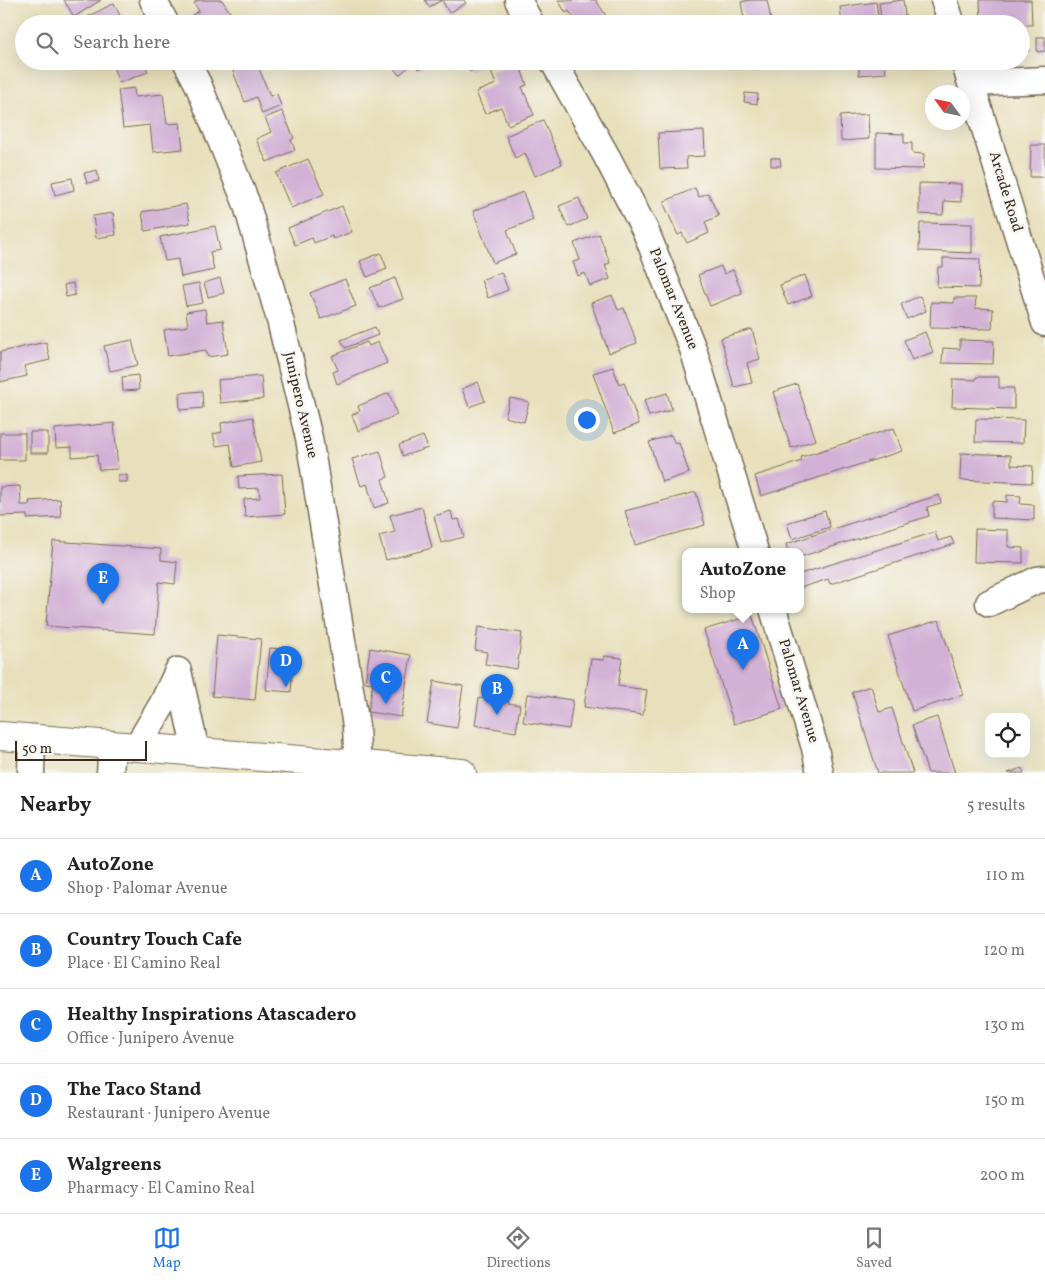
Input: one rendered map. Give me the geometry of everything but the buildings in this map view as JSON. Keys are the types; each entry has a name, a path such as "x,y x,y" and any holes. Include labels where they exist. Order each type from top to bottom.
{"main road":[{"path":"0,736 196,751 358,768 462,773"}],"street":[{"path":"153,0 161,15"},
{"path":"518,0 526,15"},
{"path":"944,0 949,15"},
{"name":"Junipero Avenue","path":"191,70 246,202 285,338 309,438 356,726 358,768"},
{"name":"Palomar Avenue","path":"558,70 646,232 693,349 754,548"},
{"path":"967,72 1045,80"},
{"name":"Arcade Road","path":"967,72 1045,323"},
{"path":"988,603 1036,580 1045,579"},
{"name":"Palomar Avenue","path":"774,613 816,748 820,773"},
{"path":"110,773 125,746 162,705 178,671 196,751"},
{"path":"31,773 32,738"}],"place":[{"name":"Walgreens","path":"103,604"},
{"name":"AutoZone","path":"743,670"},
{"name":"The Taco Stand","path":"286,687"},
{"name":"Healthy Inspirations Atascadero","path":"386,704"},
{"name":"Country Touch Cafe","path":"497,715"}]}
